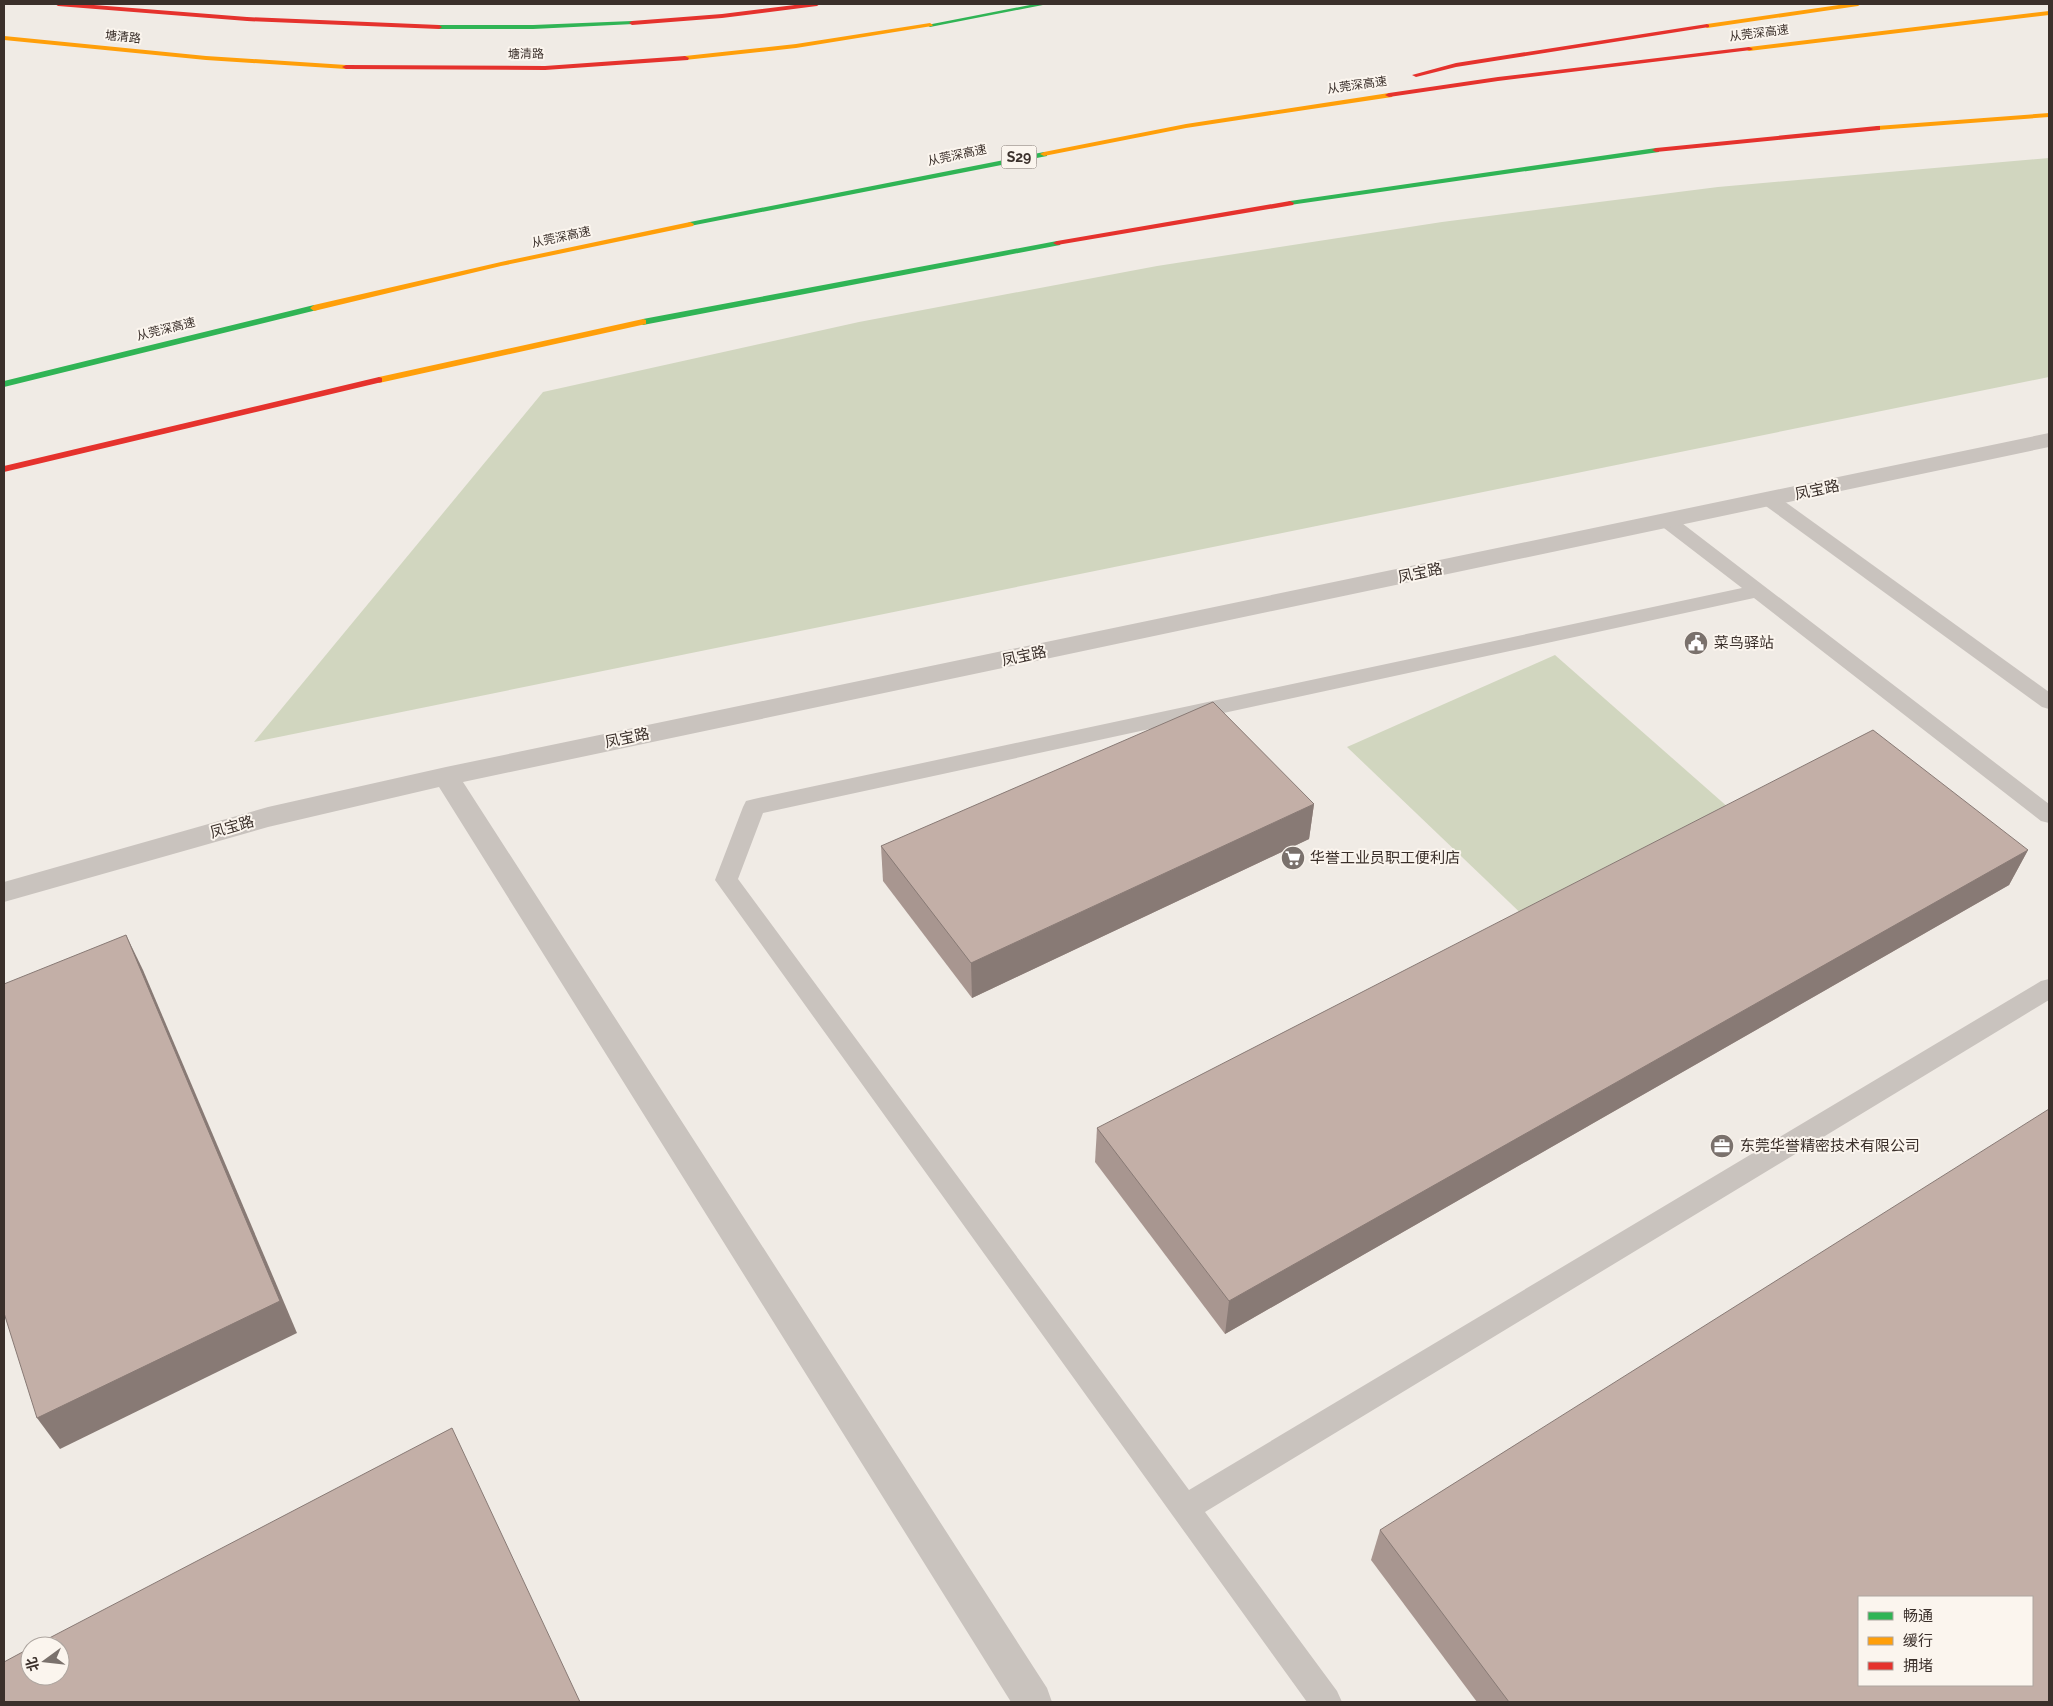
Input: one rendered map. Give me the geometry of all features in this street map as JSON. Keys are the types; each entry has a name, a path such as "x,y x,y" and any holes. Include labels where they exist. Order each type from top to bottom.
{"main road":[{"name":"塘清路","path":"58,4 238,20 384,26 513,28 634,24 762,12 817,4"},
{"name":"塘清路","path":"4,38 143,53 298,64 407,68 545,68 659,60 780,48 885,33 1045,4"},
{"path":"1408,77 1474,62 1858,4"},
{"name":"从莞深高速","path":"4,384 387,290 700,222 997,161 1276,111 1498,79 2049,13"},
{"path":"1276,111 1380,84"},
{"path":"4,469 230,413 472,358 826,285 1074,240 1334,196 1593,158 1731,142 2049,115"}],"street":[{"name":"凤宝路","path":"4,892 268,816 446,776 2049,440"},
{"path":"446,776 1034,1702"}],"lane":[{"path":"1770,500 2049,702"},
{"path":"1667,521 2049,815"},
{"path":"1326,1702 726,880 754,807 1758,591"},
{"path":"1184,1508 2049,988"}],"green space":[{"path":"2049,158 2049,377 254,742 543,392 859,322 1157,266 1442,222 1718,187"},
{"path":"1555,655 1746,823 1530,922 1347,747"}],"building":[{"path":"1213,702 1314,804 971,963 881,846"},
{"path":"1873,730 2028,850 1229,1301 1097,1128"},
{"path":"126,935 280,1301 37,1418 4,1313 4,984"},
{"path":"2049,1109 2049,1702 1509,1702 1380,1530"},
{"path":"452,1428 580,1702 4,1702 4,1662 20,1653 20,1686 70,1686 70,1636 53,1636"}],"traffic: fast":[{"path":"930,25 1045,4"},
{"path":"439,27 533,27 632,23"},
{"path":"1290,203 1656,150"},
{"path":"690,224 1044,154"},
{"path":"643,322 1057,243"},
{"path":"4,384 314,308"}],"traffic: slow":[{"path":"1707,26 1858,4"},
{"path":"1749,49 2049,13"},
{"path":"685,58 796,46 930,25"},
{"path":"4,38 206,58 346,67"},
{"path":"1044,154 1186,126 1389,95"},
{"path":"1877,128 2049,115"},
{"path":"314,308 501,264 690,224"},
{"path":"379,380 643,322"}],"traffic: jam":[{"path":"58,4 247,19 439,27"},
{"path":"632,23 722,16 817,4"},
{"path":"1416,75 1456,65 1707,26"},
{"path":"1389,95 1498,79 1749,49"},
{"path":"346,67 545,68 685,58"},
{"path":"1656,150 1877,128"},
{"path":"1057,243 1290,203"},
{"path":"4,469 379,380"}],"place":[{"name":"菜鸟驿站","path":"1696,643"},
{"name":"华誉工业员职工便利店","path":"1293,858"},
{"name":"东莞华誉精密技术有限公司","path":"1722,1146"}]}
